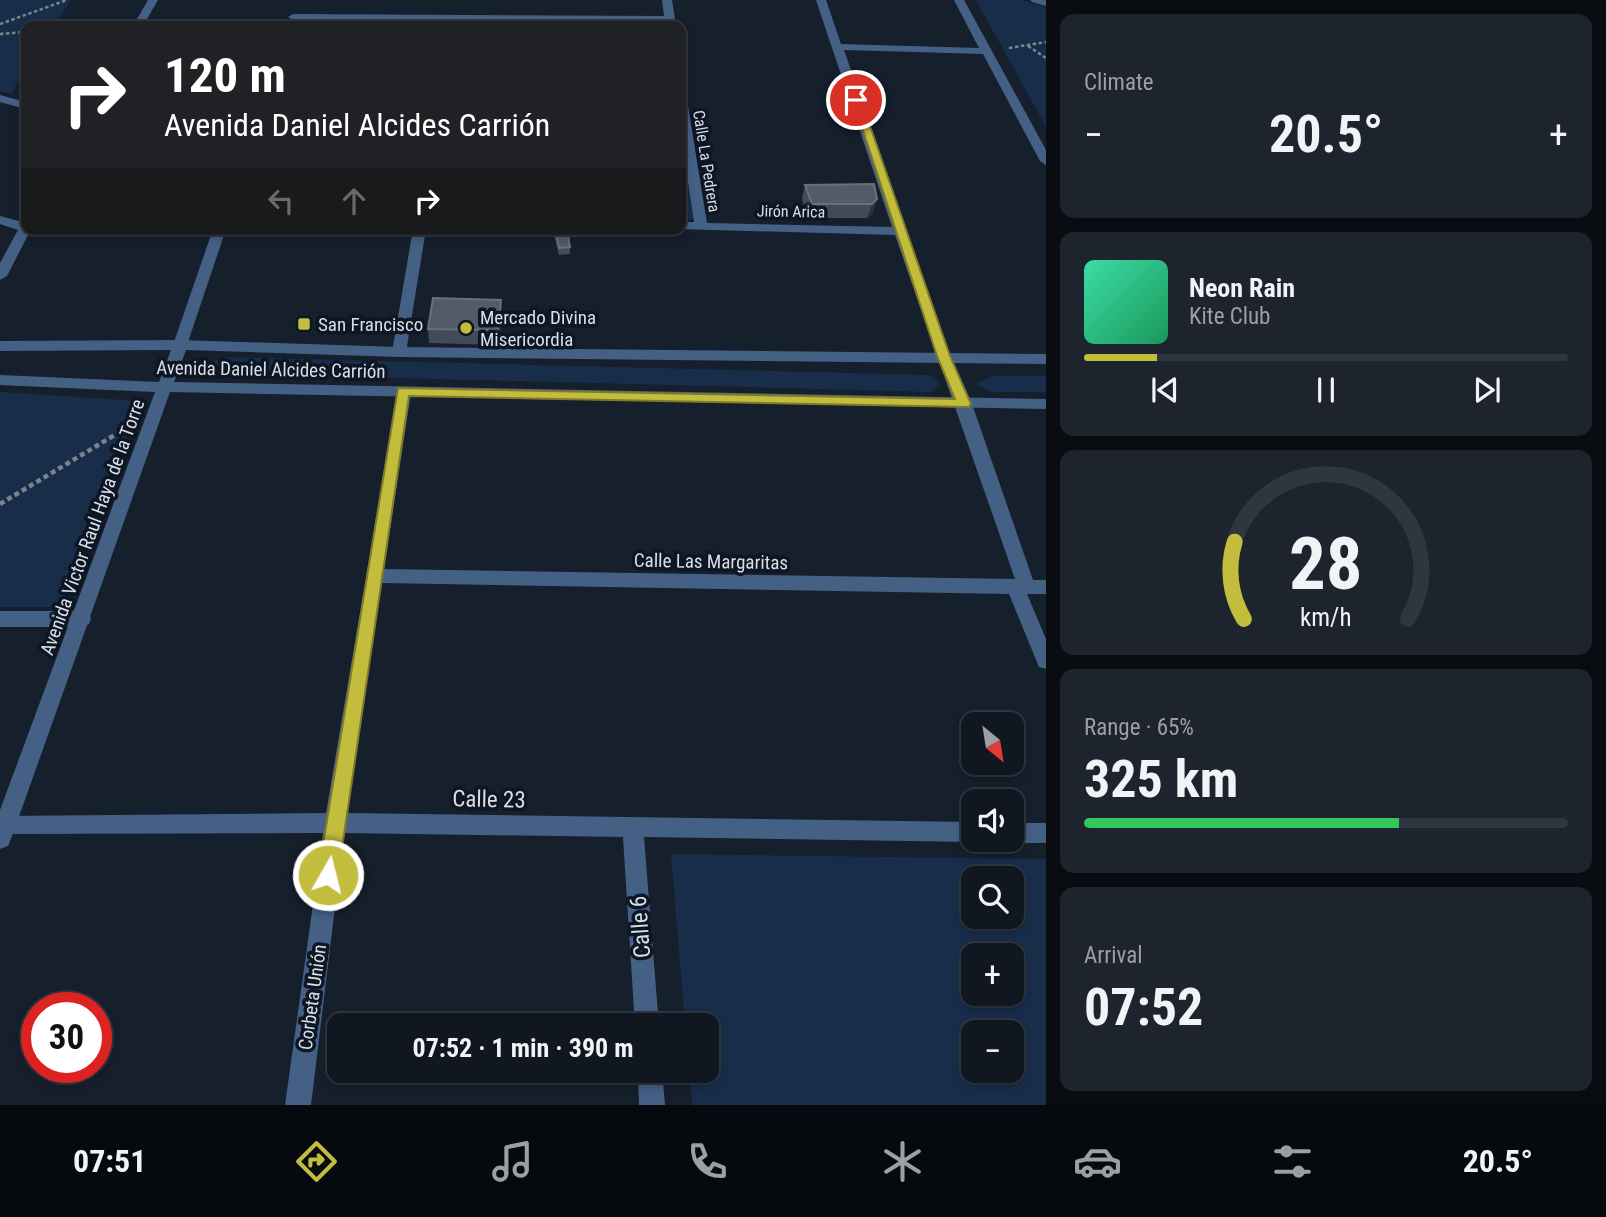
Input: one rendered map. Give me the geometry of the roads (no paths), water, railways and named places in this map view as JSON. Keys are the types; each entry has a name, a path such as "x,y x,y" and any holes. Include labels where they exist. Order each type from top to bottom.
{"street":[{"path":"141,21 153,0"},
{"path":"667,0 670,21"},
{"path":"821,0 943,356 964,404 1046,661"},
{"path":"959,0 1040,140 1046,161"},
{"path":"1035,0 1046,4"},
{"path":"293,17 595,21"},
{"path":"838,47 988,51"},
{"path":"0,98 21,104"},
{"name":"Calle La Pedrera","path":"686,132 701,227"},
{"path":"0,220 21,226"},
{"name":"Jirón Arica","path":"686,226 900,231"},
{"path":"0,276 22,235"},
{"name":"Avenida Victor Raul Haya de la Torre","path":"3,831 82,619 218,235"},
{"path":"399,352 419,235"},
{"name":"Avenida Daniel Alcides Carrión","path":"0,346 180,345 399,352 1046,359"},
{"name":"Avenida Daniel Alcides Carrión","path":"0,380 165,387 1046,404"},
{"name":"Corbeta Unión","path":"298,1105 335,824 403,391"},
{"name":"Calle Las Margaritas","path":"376,576 1046,587"},
{"path":"0,619 82,619"},
{"name":"Calle 23","path":"3,831 335,824 961,832"},
{"name":"Calle 6","path":"633,828 646,1013"},
{"path":"1024,833 1046,833"},
{"path":"651,1083 652,1105"}],"place":[{"name":"San Francisco","path":"304,324"},
{"name":"Mercado Divina Misericordia","path":"466,328"}]}
